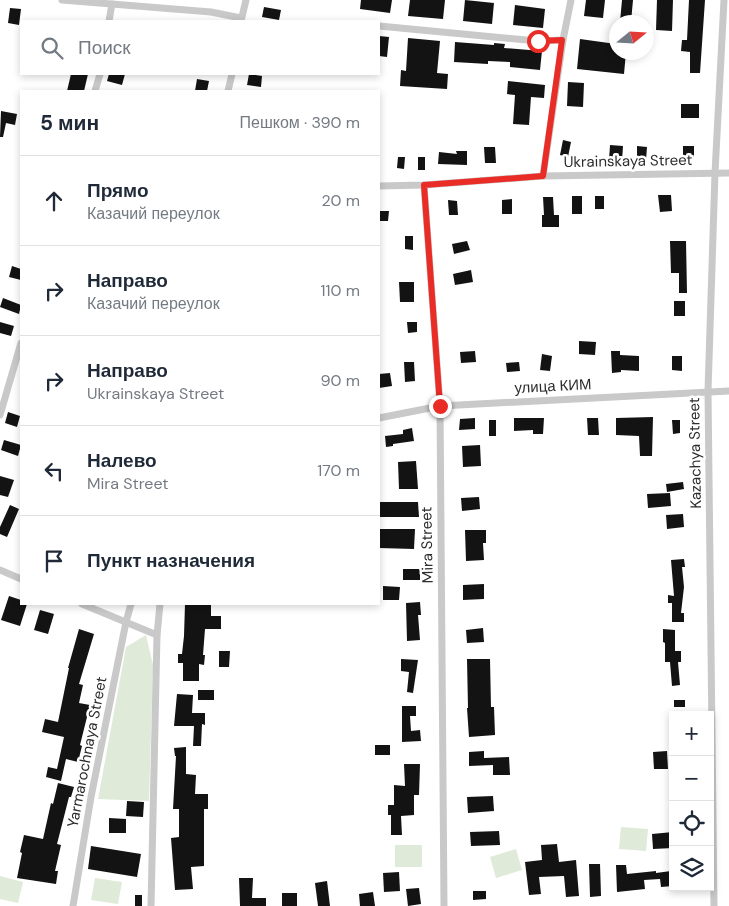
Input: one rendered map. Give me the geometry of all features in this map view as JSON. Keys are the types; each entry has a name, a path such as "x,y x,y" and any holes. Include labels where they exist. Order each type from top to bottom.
{"street":[{"path":"62,0 211,12 241,20 246,0"},
{"path":"543,176 562,40 571,0"},
{"path":"724,0 729,1"},
{"name":"Kazachya Street","path":"714,906 708,391 715,173 724,0"},
{"path":"109,20 112,4"},
{"path":"380,26 538,41 562,40"},
{"path":"95,90 100,75"},
{"path":"228,90 232,75"},
{"name":"Ukrainskaya Street","path":"380,186 424,185 543,176 729,173"},
{"name":"Mira Street","path":"424,185 440,406 444,906"},
{"path":"0,415 20,345"},
{"name":"улица КИМ","path":"380,418 440,406 729,391"},
{"path":"0,570 20,578"},
{"path":"84,605 157,635"},
{"name":"Yarmarochnaya Street","path":"73,906 91,797 131,605"},
{"path":"151,906 157,635 160,605"}],"green space":[{"path":"146,635 153,665 149,801 98,799 126,647"},
{"path":"621,827 648,829 646,851 619,849"},
{"path":"395,845 422,845 422,867 395,867"},
{"path":"516,849 522,870 496,878 490,857"},
{"path":"0,876 23,882 18,903 0,899"},
{"path":"95,878 122,882 118,904 91,900"}],"building":[{"path":"361,0 392,0 390,13 360,9"},
{"path":"410,0 445,0 443,19 408,16"},
{"path":"465,0 494,3 492,24 463,21"},
{"path":"586,0 605,0 603,18 584,16"},
{"path":"622,0 633,0 632,15 621,15"},
{"path":"657,0 673,0 672,31 656,30"},
{"path":"689,0 705,0 700,73 690,73 690,52 681,51 682,40 687,40"},
{"path":"515,5 545,9 543,28 513,25"},
{"path":"264,7 281,10 279,20 262,17"},
{"path":"10,8 21,9 19,25 8,23"},
{"path":"380,36 389,37 387,57 380,56"},
{"path":"408,38 440,41 437,73 448,74 447,89 400,86 401,70 406,71"},
{"path":"580,39 609,43 609,60 625,60 624,74 577,69"},
{"path":"455,42 505,44 504,48 542,51 540,70 510,67 510,62 488,61 488,64 454,62"},
{"path":"71,75 88,75 84,90 67,90"},
{"path":"109,75 125,75 122,85 107,81"},
{"path":"249,75 262,76 261,87 247,85"},
{"path":"197,79 209,81 207,90 195,90"},
{"path":"508,81 545,85 544,98 531,97 529,125 513,124 515,95 507,94"},
{"path":"568,82 584,83 583,107 567,106"},
{"path":"681,104 699,104 699,118 681,118"},
{"path":"1,111 17,114 15,125 6,123 3,137 0,137"},
{"path":"563,140 571,142 568,157 560,155"},
{"path":"610,145 623,146 622,161 609,160"},
{"path":"637,146 647,147 646,160 637,160"},
{"path":"683,146 694,146 694,160 683,159"},
{"path":"484,147 495,147 496,163 485,163"},
{"path":"456,151 467,151 467,165 438,164 439,152 457,154"},
{"path":"398,157 405,157 404,169 397,168"},
{"path":"418,157 425,157 425,170 418,170"},
{"path":"658,195 671,195 672,211 660,212"},
{"path":"572,196 582,196 582,214 572,214"},
{"path":"595,196 604,196 604,209 595,209"},
{"path":"543,197 553,197 554,215 559,215 559,227 542,227 542,215 544,215"},
{"path":"512,199 512,214 502,214 502,200"},
{"path":"448,200 457,201 458,215 449,215"},
{"path":"380,211 389,211 388,221 380,221"},
{"path":"405,236 413,236 413,250 405,249"},
{"path":"467,241 470,250 454,254 452,244"},
{"path":"670,241 686,241 687,293 679,293 679,273 671,273"},
{"path":"12,266 20,269 20,280 9,277"},
{"path":"471,270 473,282 455,285 453,274"},
{"path":"399,282 414,282 414,302 400,302"},
{"path":"3,298 20,305 19,314 0,307"},
{"path":"674,301 685,301 685,316 674,316"},
{"path":"0,322 14,326 11,336 0,333"},
{"path":"407,322 417,322 417,332 408,333"},
{"path":"579,341 596,342 595,355 579,354"},
{"path":"475,351 476,362 461,363 460,352"},
{"path":"611,351 620,351 620,355 639,356 639,371 621,370 621,372 612,373"},
{"path":"542,354 552,356 550,371 540,370"},
{"path":"672,356 682,356 682,371 672,370"},
{"path":"404,362 414,362 415,381 405,382"},
{"path":"519,362 520,371 507,372 506,363"},
{"path":"390,373 392,386 380,388 380,374"},
{"path":"8,412 20,416 17,427 5,423"},
{"path":"653,417 652,456 640,456 639,436 616,435 616,418"},
{"path":"475,418 475,429 459,430 460,419"},
{"path":"514,418 544,418 543,434 533,434 533,430 514,431"},
{"path":"587,418 598,418 599,435 588,435"},
{"path":"489,420 496,420 496,436 489,436"},
{"path":"672,420 680,420 680,433 673,434"},
{"path":"412,428 414,441 386,447 385,436 403,434 403,430"},
{"path":"4,440 20,445 18,456 1,450"},
{"path":"480,445 481,466 463,467 462,446"},
{"path":"416,461 418,489 399,489 398,462"},
{"path":"0,476 14,480 8,497 0,495"},
{"path":"683,482 684,489 667,492 666,484"},
{"path":"670,493 671,506 648,508 647,494"},
{"path":"479,497 480,509 462,511 461,498"},
{"path":"380,502 418,502 419,517 380,517"},
{"path":"10,505 19,509 7,537 0,534 0,527"},
{"path":"683,514 684,527 667,529 666,515"},
{"path":"380,529 415,529 414,549 380,548"},
{"path":"465,530 486,530 486,543 483,543 484,560 466,561"},
{"path":"684,559 685,567 682,567 684,587 681,613 684,613 684,622 672,622 672,603 668,603 668,595 674,596 671,560"},
{"path":"403,569 420,569 420,580 403,580"},
{"path":"484,584 484,599 463,600 463,585"},
{"path":"383,586 400,587 399,600 383,600"},
{"path":"9,596 20,600 20,605 27,605 20,626 1,620"},
{"path":"420,602 421,615 418,615 420,640 407,641 406,603"},
{"path":"185,605 211,605 211,616 221,616 221,629 205,629 204,665 199,664 199,681 183,681 183,663 178,663 178,654 182,654"},
{"path":"40,610 54,614 48,634 34,630"},
{"path":"483,628 484,642 467,643 466,630"},
{"path":"79,629 94,634 79,684 83,685 79,703 90,705 80,745 82,746 78,762 66,759 61,781 46,777 48,767 57,769 64,737 42,732 45,719 58,722 68,668"},
{"path":"663,629 675,630 675,651 681,651 681,662 678,662 680,685 672,686 670,662 665,662"},
{"path":"219,651 230,651 229,667 219,667"},
{"path":"401,659 418,660 413,693 407,692 409,672 401,671"},
{"path":"467,659 490,659 491,707 494,707 495,735 469,737"},
{"path":"198,690 214,690 214,700 198,700"},
{"path":"177,694 193,695 192,713 205,713 205,725 202,724 201,746 193,746 194,726 174,726"},
{"path":"674,700 685,700 685,707 674,707"},
{"path":"402,706 416,706 416,716 410,716 411,731 420,730 421,741 402,742"},
{"path":"375,745 390,745 390,755 375,755"},
{"path":"186,747 186,774 196,775 195,794 208,794 208,809 204,809 204,866 191,867 193,889 175,890 171,838 179,837 179,809 173,809 176,756 174,748"},
{"path":"484,751 484,758 509,757 510,775 493,775 493,765 469,766 469,752"},
{"path":"667,751 668,769 654,769 653,752"},
{"path":"404,764 420,764 419,795 414,795 414,815 401,816 402,835 391,835 391,815 388,815 388,805 394,805 394,785 405,786"},
{"path":"58,783 74,787 71,797 69,797 57,844 61,845 55,871 58,871 56,884 17,878 24,835 43,839 51,803 53,804"},
{"path":"493,796 494,811 468,813 467,797"},
{"path":"127,801 144,802 143,817 126,816"},
{"path":"109,818 126,819 126,833 109,833"},
{"path":"499,831 500,845 471,846 470,832"},
{"path":"669,832 669,848 653,849 652,834"},
{"path":"557,844 559,862 576,860 579,896 566,897 564,876 539,877 541,894 529,895 525,862 542,860 541,845"},
{"path":"91,846 141,854 137,877 88,869"},
{"path":"589,864 600,864 601,896 590,897"},
{"path":"616,865 626,865 627,874 669,871 669,886 661,887 660,879 644,880 645,889 617,892"},
{"path":"399,872 400,891 384,892 383,873"},
{"path":"239,878 253,878 252,898 266,898 266,906 240,906"},
{"path":"327,881 330,906 318,906 315,883"},
{"path":"419,888 421,904 408,906 406,889"},
{"path":"473,891 486,891 486,899 473,900"},
{"path":"373,892 375,906 360,906 359,894"},
{"path":"282,893 297,893 297,906 282,906"},
{"path":"135,895 142,895 142,906 135,906"}],"route":[{"path":"440,406 424,185 543,176 562,40 538,41"}]}
